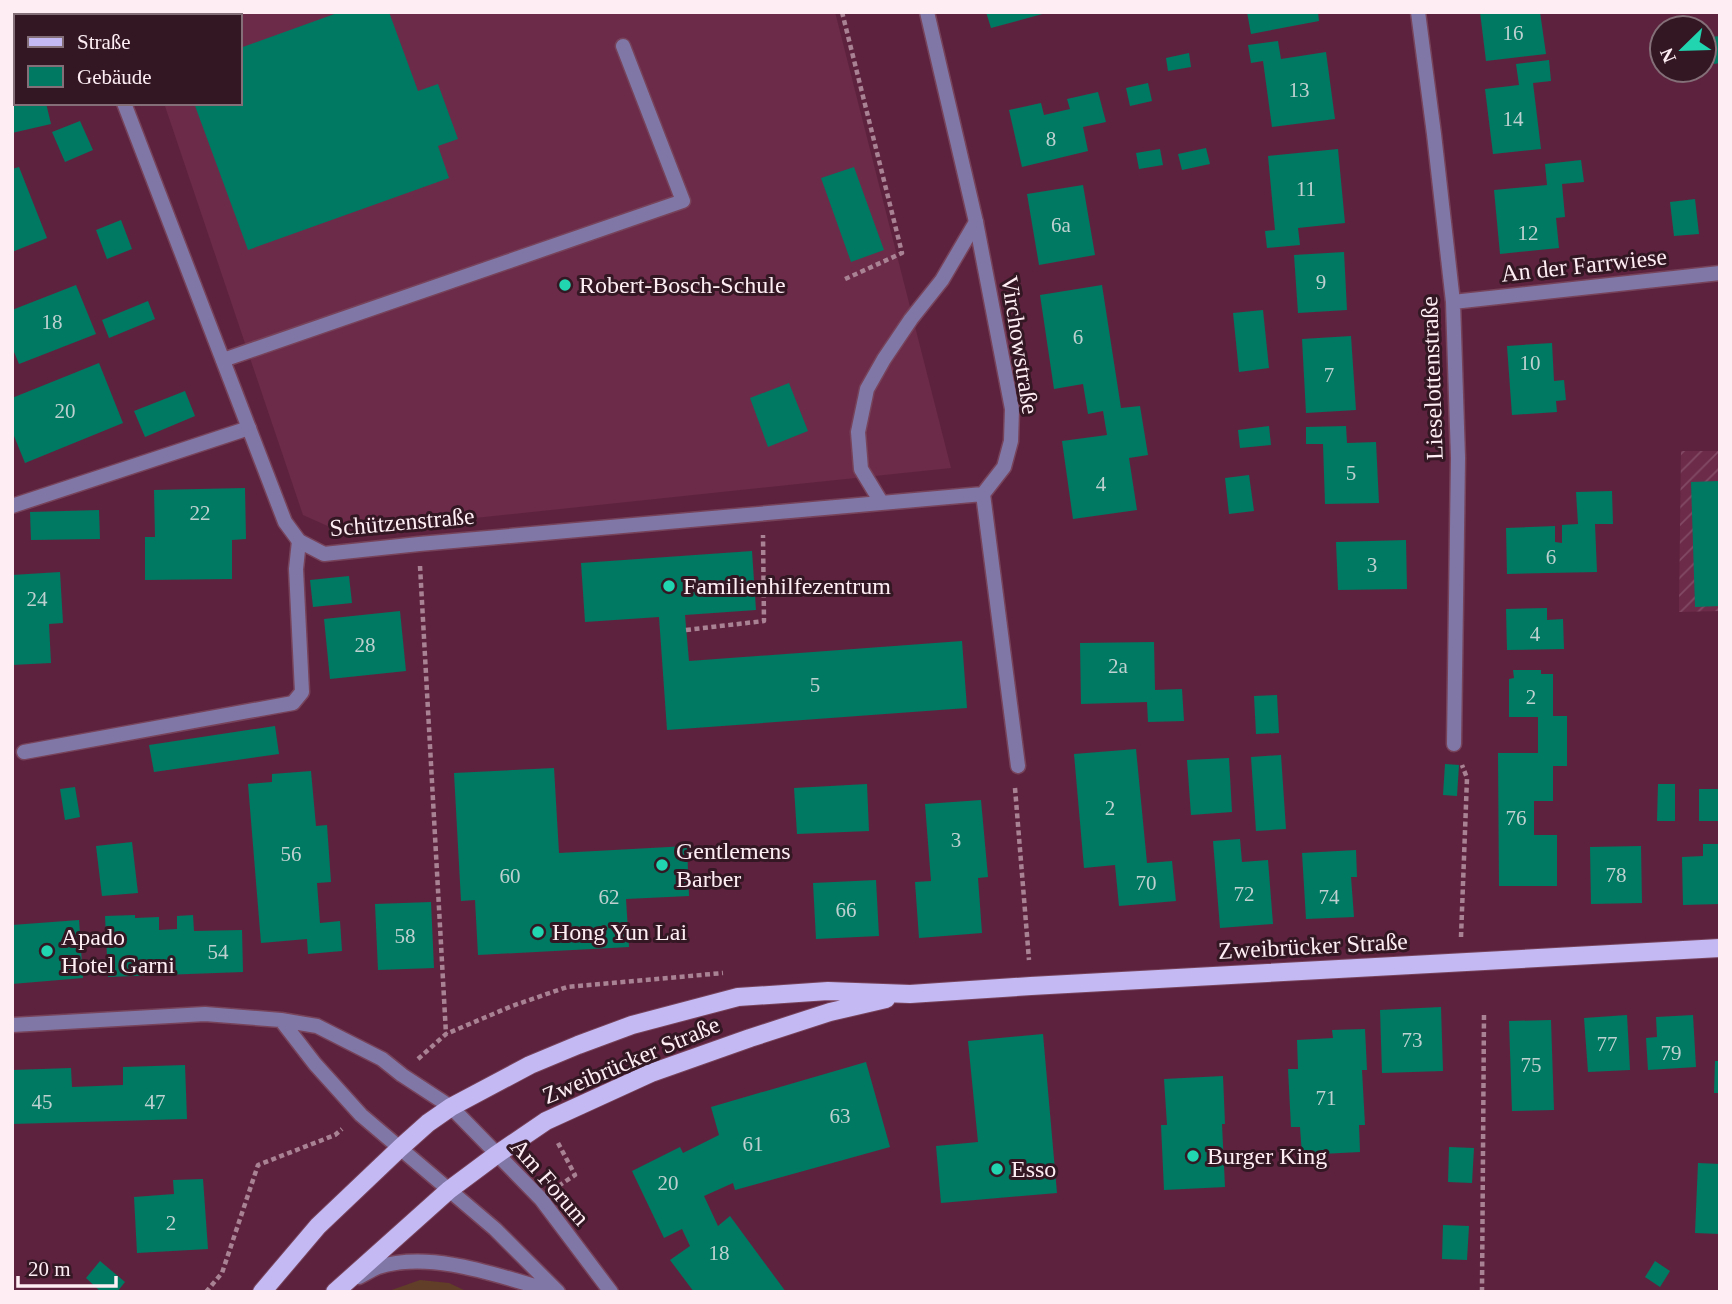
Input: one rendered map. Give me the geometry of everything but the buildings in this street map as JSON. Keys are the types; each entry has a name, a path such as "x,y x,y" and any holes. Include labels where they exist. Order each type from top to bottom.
{"main road":[{"name":"Zweibrücker Straße","path":"262,1292 318,1226 400,1148 451,1107 530,1065 578,1045 632,1025 738,998 828,991 910,994 1720,948"},
{"name":"Zweibrücker Straße","path":"337,1290 449,1190 546,1121 652,1073 750,1038 830,1012 910,994"}],"street":[{"name":"Virchowstraße","path":"927,12 975,222 1012,409 1011,441 1004,467 982,494"},
{"name":"Lieselottenstraße","path":"1418,12 1453,302 1458,458 1454,744"},
{"path":"223,360 682,201 623,46"},
{"name":"Schützenstraße","path":"125,105 285,522 299,541 324,554 982,494"},
{"path":"881,502 861,469 858,432 867,388 911,319 942,280 975,222"},
{"name":"An der Farrwiese","path":"1453,302 1720,273"},
{"path":"12,506 249,428"},
{"path":"982,494 1018,766"},
{"path":"24,751 293,703 302,692 296,569 299,541"},
{"path":"12,1026 205,1014 281,1020 317,1026 382,1059 451,1107"},
{"path":"281,1020 315,1064 361,1115 495,1229 556,1292"},
{"name":"Am Forum","path":"451,1107 541,1199 611,1292"},
{"path":"337,1290 377,1268 405,1262 433,1261 556,1292"}],"path":[{"path":"842,12 902,253 843,280"},
{"path":"686,630 764,621 762,513"},
{"path":"419,544 446,1034"},
{"path":"1454,744 1467,778 1460,962"},
{"path":"1018,766 1015,784 1031,986"},
{"path":"414,1064 446,1034 512,1006 567,987 731,972"},
{"path":"1482,1292 1483,1013"},
{"path":"206,1292 222,1273 258,1165 335,1135"},
{"path":"558,1187 575,1175 561,1148"}],"shaded area":[{"name":"Robert-Bosch-Schule","path":"835,12 951,468 341,532 303,515 165,105 242,105 242,14 134,14"},
{"path":"1681,451 1720,451 1720,611 1679,612"},
{"path":"420,1280 449,1283 468,1292 386,1292"}],"place":[{"name":"Robert-Bosch-Schule","path":"565,285"},
{"name":"Familienhilfezentrum","path":"669,586"},
{"name":"Gentlemens Barber","path":"662,865"},
{"name":"Hong Yun Lai","path":"538,932"},
{"name":"Apado Hotel Garni","path":"47,951"},
{"name":"Burger King","path":"1193,1156"},
{"name":"Esso","path":"997,1169"}]}
